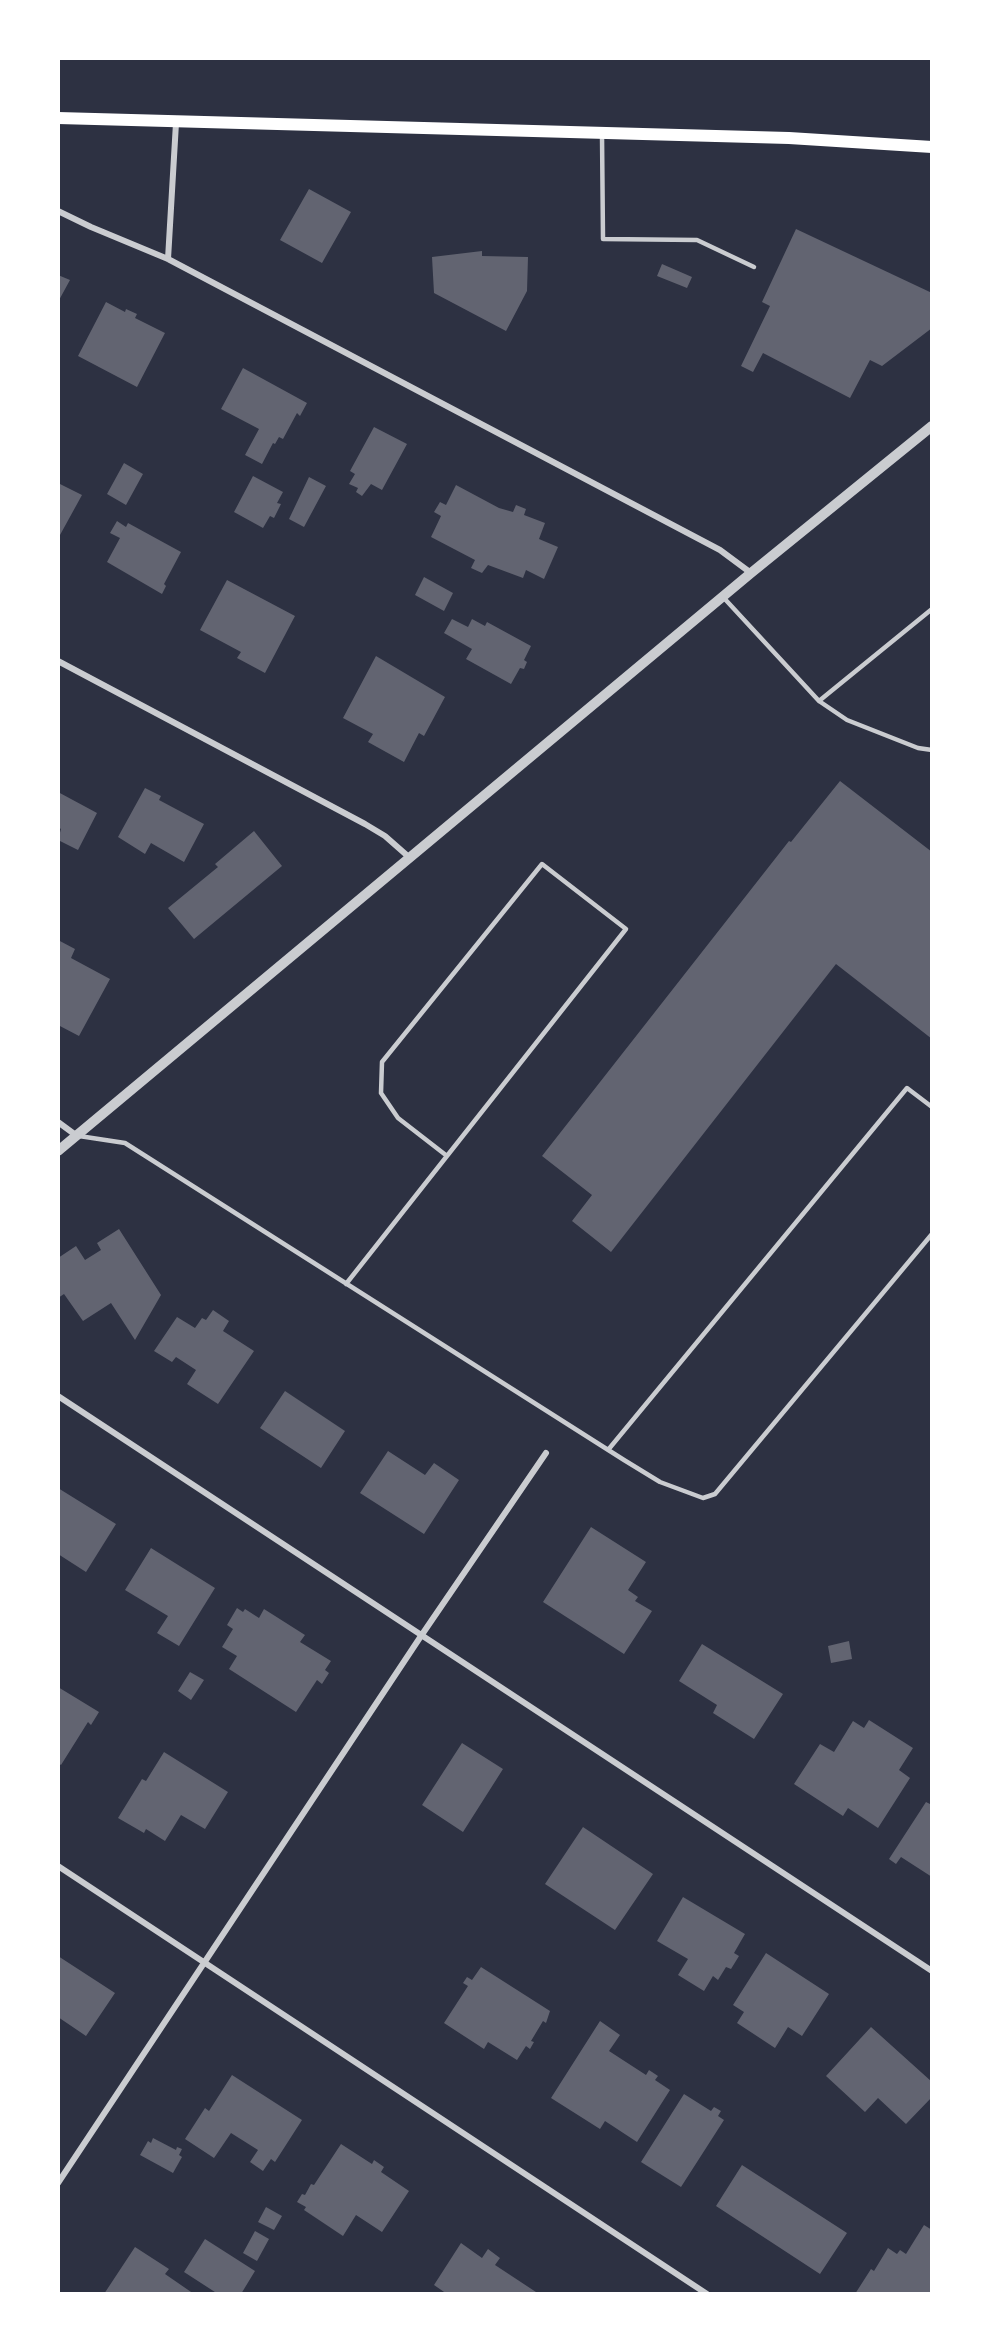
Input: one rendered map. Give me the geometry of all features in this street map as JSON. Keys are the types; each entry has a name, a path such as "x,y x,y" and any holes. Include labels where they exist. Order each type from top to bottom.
{"main road":[{"path":"58,118 789,138 932,147"},
{"path":"916,146 932,152"}],"street":[{"path":"168,259 176,123"},
{"path":"58,211 168,259 720,550 751,573"},
{"path":"58,1151 751,573 932,426"},
{"path":"58,662 365,824 385,836 410,858"},
{"path":"58,1122 77,1136"},
{"path":"58,1396 932,1971"},
{"path":"58,2183 421,1636 546,1453"},
{"path":"58,1866 707,2294"}],"lane":[{"path":"602,133 603,240 697,240 754,267"},
{"path":"723,597 819,701 847,720 918,748 932,750"},
{"path":"819,701 932,609"},
{"path":"346,1284 447,1156 626,929 542,864 382,1062 381,1093 398,1118 447,1156"},
{"path":"608,1450 907,1088 932,1107"},
{"path":"77,1136 125,1143 660,1482 703,1498 715,1494 932,1234"}],"building":[{"path":"309,189 351,212 322,263 280,240"},
{"path":"796,229 932,293 932,328 882,366 870,360 850,398 763,353 753,372 741,366 770,306 762,302"},
{"path":"482,251 482,256 528,257 527,291 506,331 434,293 432,257"},
{"path":"662,264 692,277 687,288 657,276"},
{"path":"58,275 70,280 58,302"},
{"path":"106,302 125,312 126,309 137,314 135,318 165,333 137,387 78,356"},
{"path":"243,368 307,403 300,416 297,413 283,439 279,437 275,444 273,443 262,464 245,455 259,429 221,409"},
{"path":"374,427 407,444 382,490 371,484 362,496 356,492 358,488 349,484 355,474 350,471"},
{"path":"124,463 143,474 126,505 107,494"},
{"path":"253,476 283,492 277,503 281,504 274,518 270,516 263,528 234,512"},
{"path":"309,477 326,486 304,527 289,519"},
{"path":"58,483 82,495 60,535 58,534"},
{"path":"456,485 499,508 513,512 516,505 526,509 524,515 545,523 539,539 558,547 544,579 526,570 523,578 488,565 482,573 471,568 475,560 431,537 441,516 434,512 440,502 446,505"},
{"path":"117,521 126,527 128,523 181,552 164,584 166,586 162,594 107,562 120,538 110,533"},
{"path":"424,577 453,593 444,611 415,595"},
{"path":"227,580 295,616 265,673 237,658 241,652 200,630"},
{"path":"452,619 468,627 472,619 485,626 487,622 531,646 524,660 527,662 524,669 520,668 511,684 466,659 472,649 444,633"},
{"path":"376,656 445,697 424,736 419,733 404,762 368,742 373,734 343,718"},
{"path":"840,781 932,852 932,1039 836,964 611,1252 572,1221 592,1195 542,1156 789,841 791,842"},
{"path":"145,788 161,796 159,800 204,824 184,862 151,843 145,854 118,837"},
{"path":"58,792 97,813 78,850 58,840 61,829 58,827"},
{"path":"254,831 282,866 194,939 168,908 218,867 215,864"},
{"path":"58,940 75,949 71,958 110,979 79,1036 58,1025"},
{"path":"119,1229 161,1295 135,1340 111,1303 83,1321 64,1294 58,1298 58,1258 76,1246 85,1260 101,1250 97,1243"},
{"path":"213,1310 229,1321 223,1331 254,1351 218,1404 187,1384 196,1370 176,1357 172,1362 154,1351 177,1317 195,1328 202,1318 206,1320"},
{"path":"285,1391 345,1431 321,1468 260,1428"},
{"path":"388,1451 425,1475 434,1463 459,1480 424,1534 360,1493"},
{"path":"58,1488 116,1524 86,1572 58,1554"},
{"path":"591,1527 646,1562 628,1590 638,1597 635,1601 652,1611 624,1654 543,1602"},
{"path":"151,1548 215,1588 179,1646 157,1633 168,1616 125,1590"},
{"path":"237,1608 243,1612 245,1609 259,1618 264,1609 305,1635 300,1642 331,1661 325,1670 329,1673 322,1684 317,1680 296,1712 229,1669 237,1656 222,1647 233,1629 227,1625"},
{"path":"849,1641 852,1659 831,1663 828,1646"},
{"path":"702,1644 783,1694 754,1739 713,1713 717,1705 679,1681"},
{"path":"190,1672 204,1680 191,1700 178,1691"},
{"path":"58,1687 99,1712 91,1725 88,1722 61,1765 58,1763"},
{"path":"869,1720 913,1748 899,1770 910,1778 878,1828 848,1808 843,1816 794,1784 820,1744 834,1752 853,1721 864,1728"},
{"path":"462,1743 503,1769 463,1832 422,1805"},
{"path":"164,1752 228,1792 205,1829 181,1815 165,1841 146,1829 144,1833 118,1818 142,1779 146,1781"},
{"path":"926,1802 932,1805 932,1877 901,1857 896,1864 889,1859"},
{"path":"583,1827 653,1874 615,1930 545,1884"},
{"path":"683,1897 745,1934 734,1953 739,1956 731,1969 726,1967 718,1980 713,1976 704,1991 678,1975 688,1959 657,1941"},
{"path":"766,1953 829,1994 802,2036 788,2027 775,2048 737,2023 744,2012 733,2005"},
{"path":"58,1956 115,1993 86,2036 58,2017"},
{"path":"481,1967 550,2011 546,2023 543,2021 531,2041 534,2042 530,2049 526,2046 517,2060 488,2042 484,2049 444,2023 468,1986 463,1983 467,1977 472,1980"},
{"path":"600,2021 620,2035 609,2051 646,2075 649,2070 658,2076 655,2080 670,2090 637,2142 605,2121 600,2129 551,2098"},
{"path":"871,2027 932,2082 932,2097 906,2124 878,2098 865,2112 826,2076"},
{"path":"232,2075 302,2120 275,2162 271,2159 263,2171 250,2162 258,2150 231,2133 214,2158 185,2139 205,2108 209,2111"},
{"path":"684,2094 711,2111 714,2107 721,2111 718,2116 724,2120 681,2187 641,2162"},
{"path":"153,2138 176,2150 177,2147 182,2149 179,2155 182,2157 173,2173 140,2155 148,2141 151,2143"},
{"path":"341,2144 372,2164 374,2160 384,2167 381,2172 409,2191 382,2232 356,2215 343,2236 304,2210 306,2207 297,2202 302,2194 305,2195 311,2184 314,2185"},
{"path":"742,2165 847,2233 820,2274 716,2206"},
{"path":"266,2207 282,2216 274,2230 258,2222"},
{"path":"924,2225 932,2230 932,2294 855,2294 871,2269 874,2271 888,2248 897,2254 900,2250 906,2254"},
{"path":"255,2231 269,2239 257,2261 243,2253"},
{"path":"205,2239 255,2271 241,2294 218,2294 184,2272"},
{"path":"461,2243 482,2258 488,2249 500,2258 495,2265 539,2294 447,2294 434,2285"},
{"path":"135,2247 169,2269 165,2274 194,2294 104,2294"}]}
